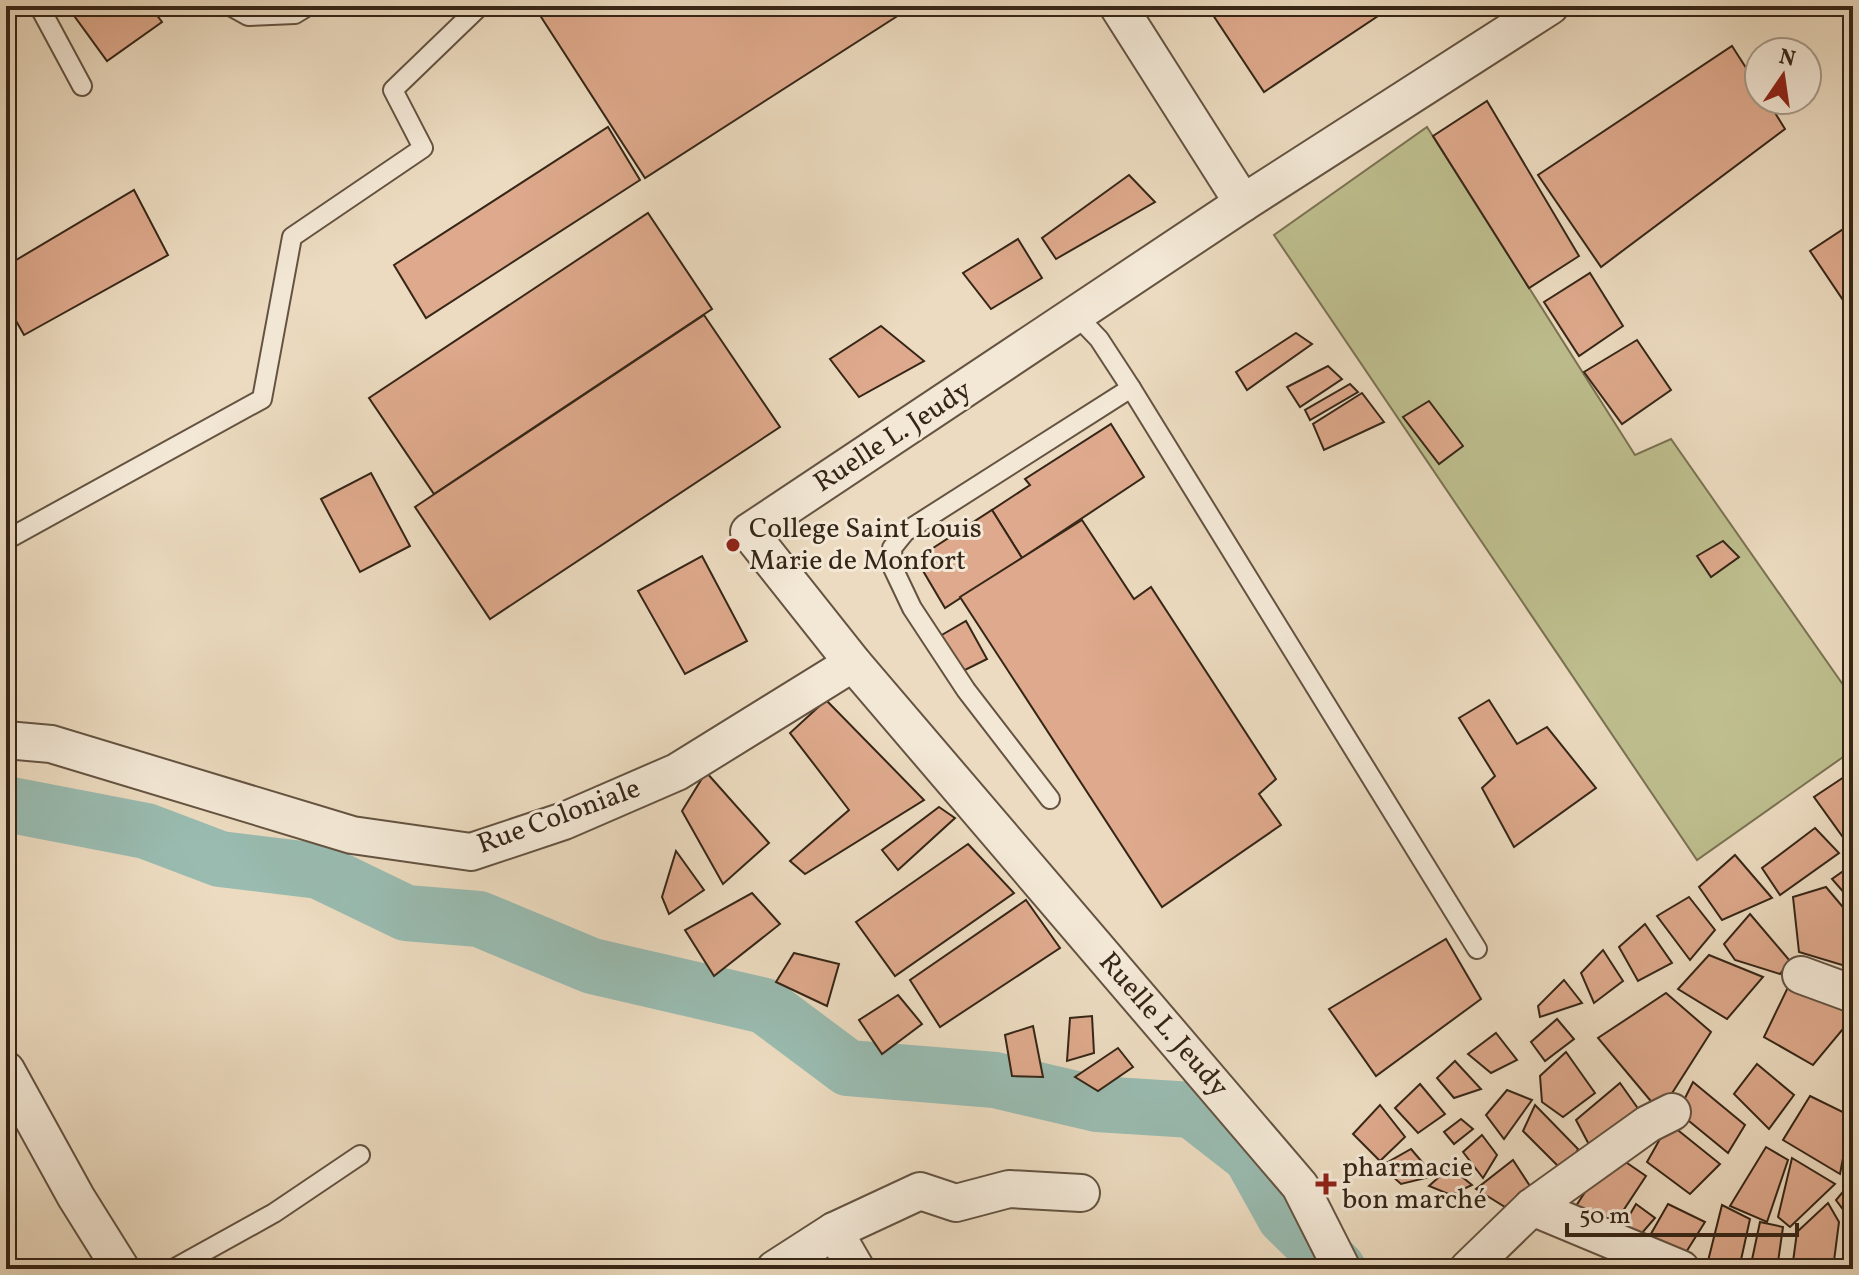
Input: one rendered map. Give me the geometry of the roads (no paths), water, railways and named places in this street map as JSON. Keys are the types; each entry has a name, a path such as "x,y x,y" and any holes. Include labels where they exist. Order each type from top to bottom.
{"street":[{"path":"1118,6 1243,203"},
{"name":"Ruelle L. Jeudy","path":"1342,1269 1300,1186 853,663 749,532 1243,203 1550,6"},
{"name":"Rue Coloniale","path":"6,740 51,744 352,835 471,852 564,821 677,772 853,663"},
{"path":"1801,975 1853,994"},
{"path":"6,1070 76,1197 121,1269"},
{"path":"1468,1269 1532,1207 1648,1124 1672,1112"},
{"path":"775,1269 834,1231 920,1191 956,1203 1009,1189 1081,1193"},
{"path":"1532,1207 1681,1269"},
{"path":"834,1231 856,1269"}],"lane":[{"path":"39,6 82,86"},
{"path":"230,6 248,16 295,14 308,6"},
{"path":"6,540 262,399 292,237 423,148 393,90 480,6"},
{"path":"1077,316 1099,339 1131,388 1477,949"},
{"path":"1050,799 966,690 912,608 893,568 892,548 905,532 1131,388"},
{"path":"173,1269 274,1213 360,1155"}],"waterway":[{"path":"6,804 146,831 220,859 319,871 406,913 479,919 592,966 765,1006 848,1068 995,1080 1097,1104 1192,1110 1251,1156 1285,1217 1338,1269"}],"place":[{"name":"College Saint Louis Marie de Monfort","path":"733,545"},
{"name":"pharmacie bon marché","path":"1326,1184"}]}
